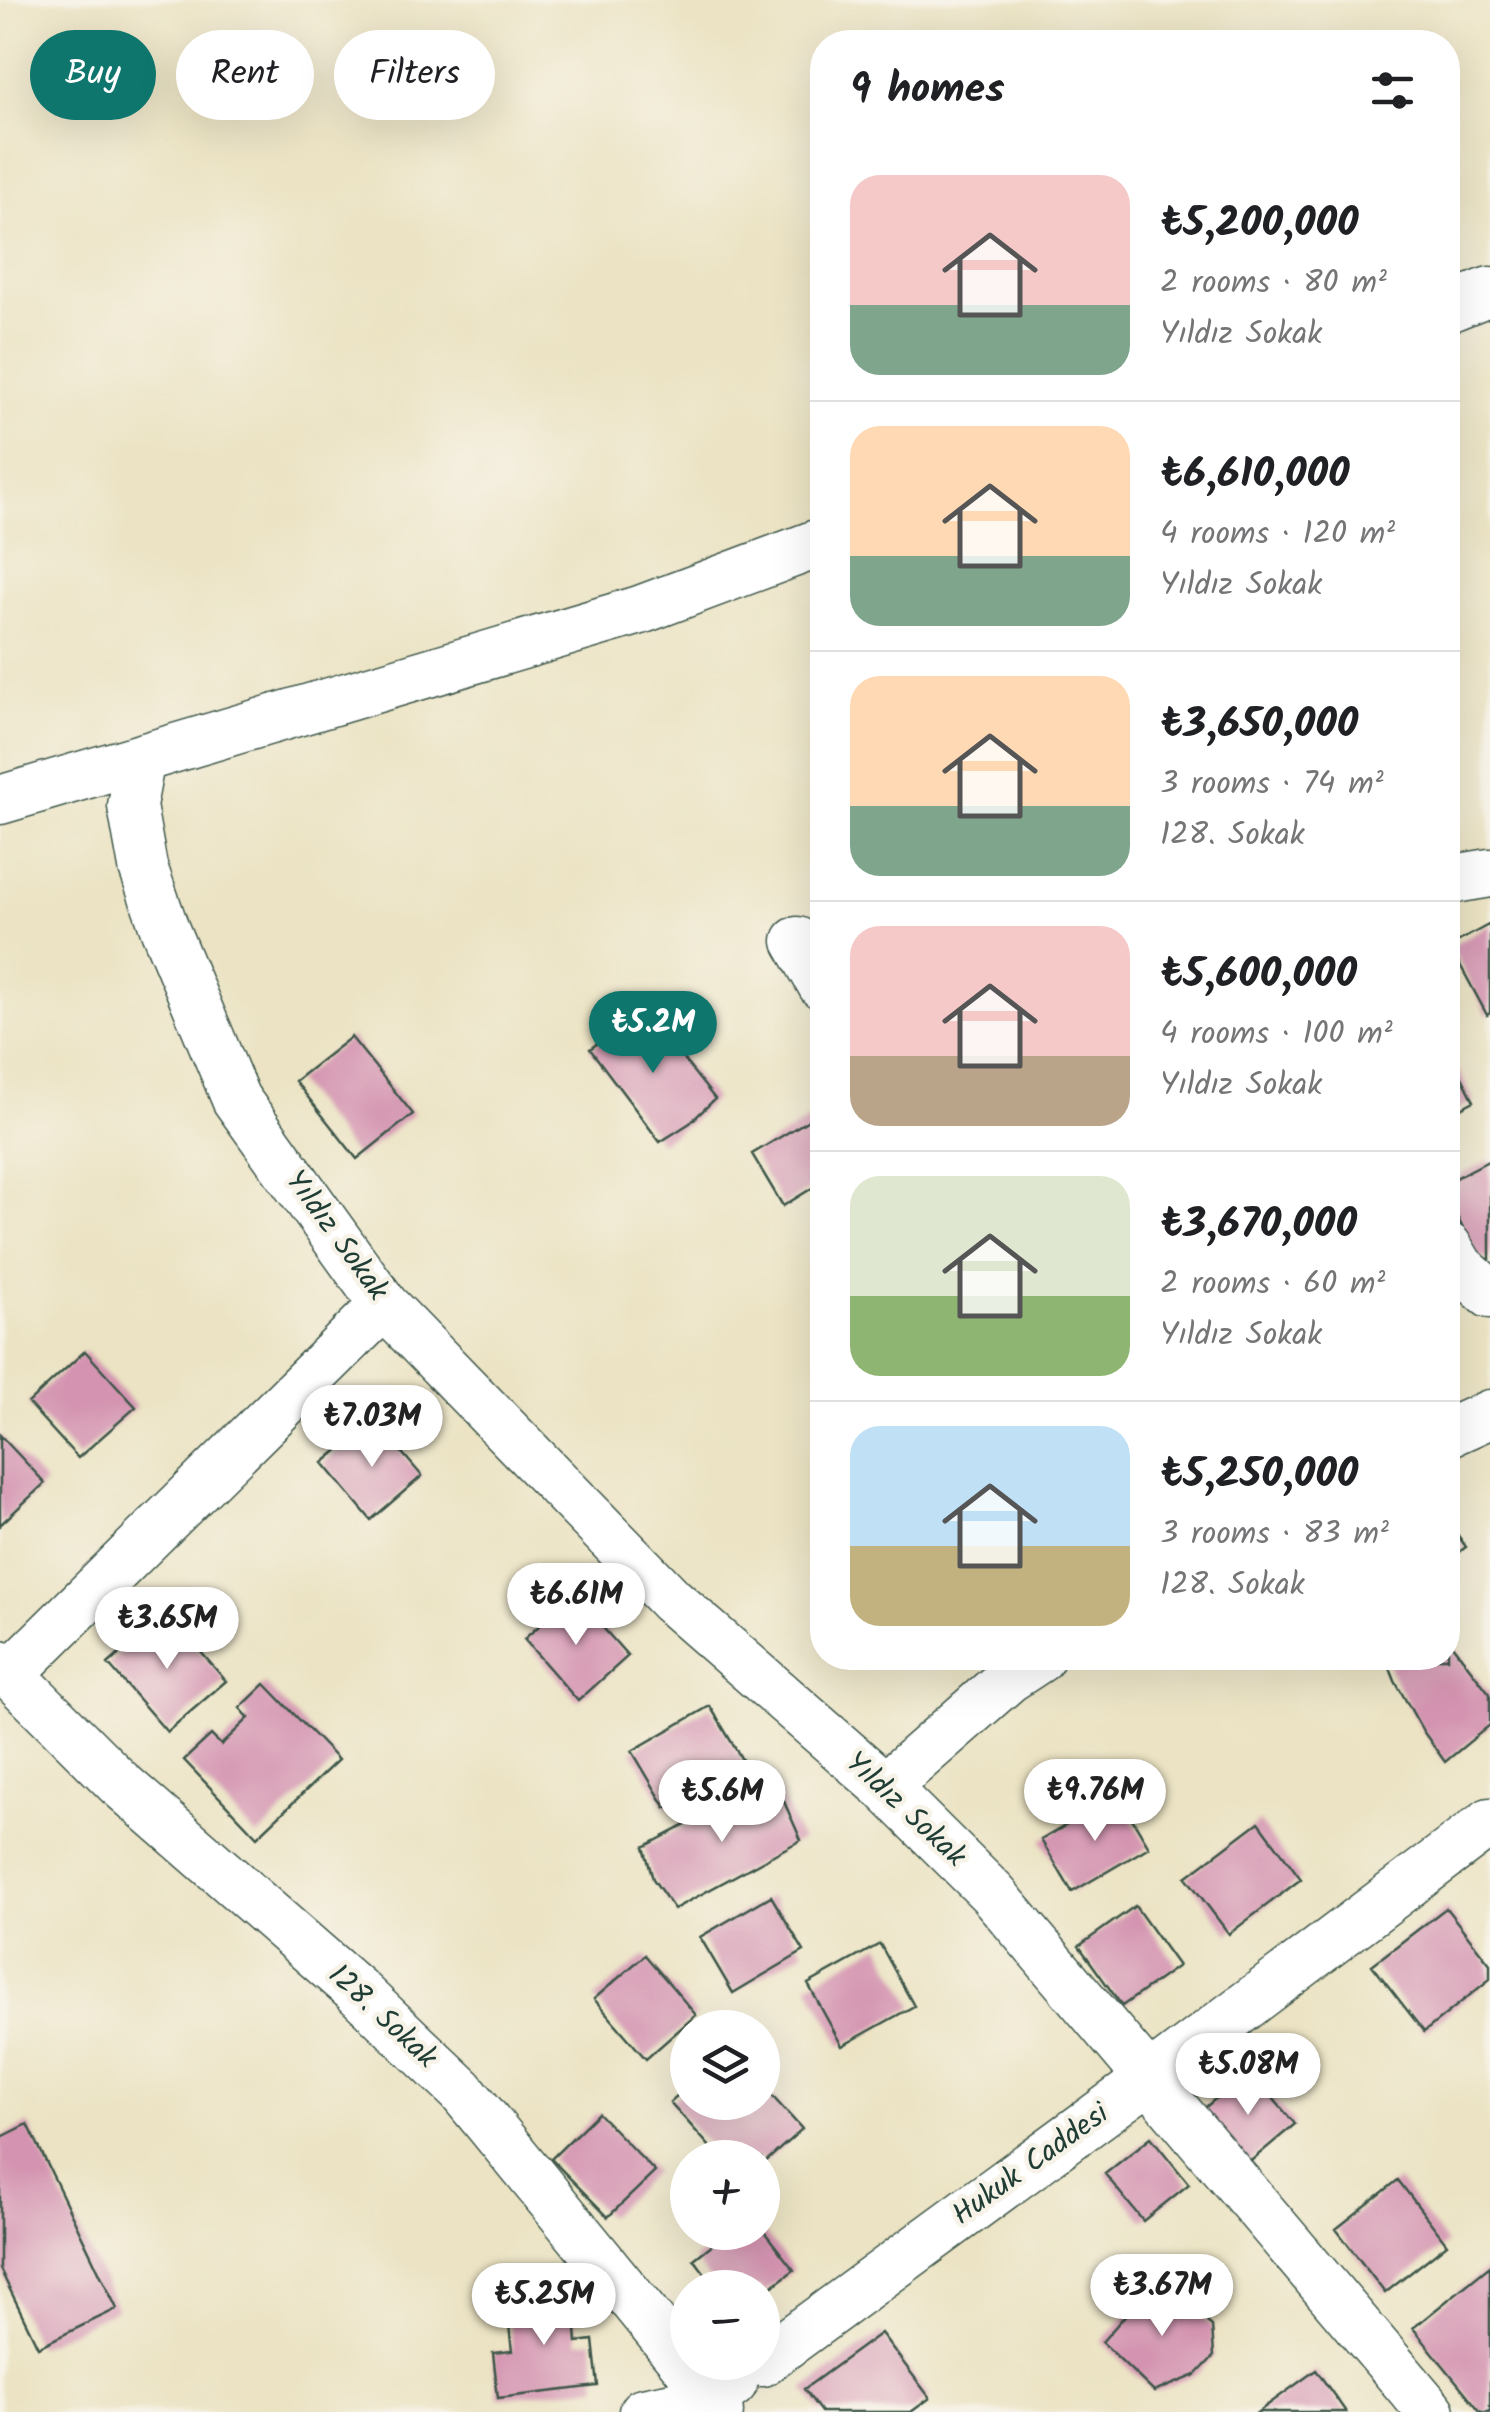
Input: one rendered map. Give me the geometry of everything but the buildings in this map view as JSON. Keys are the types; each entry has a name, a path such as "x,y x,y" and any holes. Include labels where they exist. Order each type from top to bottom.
{"street":[{"path":"1460,303 1490,292"},
{"path":"0,800 640,610 810,546"},
{"name":"Yıldız Sokak","path":"141,758 132,806 143,867 164,930 236,1098 384,1305 671,1600 886,1788 992,1893 1431,2412"},
{"path":"1460,878 1490,873"},
{"path":"796,942 810,966"},
{"path":"1460,1267 1490,1294"},
{"path":"5,1669 384,1305"},
{"path":"1460,1428 1490,1414"},
{"name":"128. Sokak","path":"5,1669 118,1783 355,1989 460,2090 716,2405"},
{"path":"886,1788 1023,1670"},
{"name":"Hukuk Caddesi","path":"780,2349 1490,1822"},
{"name":"Hukuk Caddesi","path":"643,2412 716,2405 743,2380"}]}
